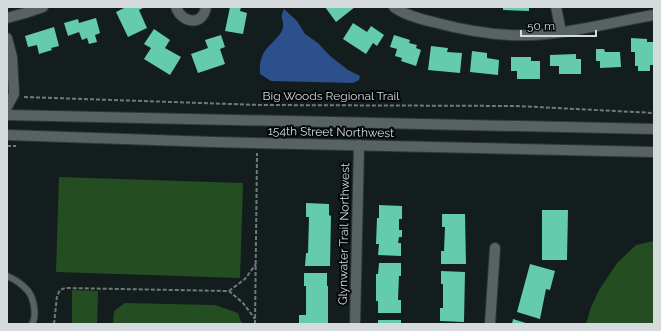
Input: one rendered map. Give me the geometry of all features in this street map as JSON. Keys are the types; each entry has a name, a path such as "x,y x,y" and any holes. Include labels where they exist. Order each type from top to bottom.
{"street":[{"path":"7,18 43,7"},
{"path":"176,7 183,18 190,21 197,20 203,16 206,7"},
{"path":"394,7 421,19 447,26 500,34 527,35 561,32 654,15"},
{"path":"556,7 561,32"},
{"path":"7,38 12,57 14,94 7,106"},
{"name":"154th Street Northwest","path":"7,115 654,129"},
{"name":"154th Street Northwest","path":"7,135 205,142 654,152"},
{"name":"Glynwater Trail Northwest","path":"355,324 359,145"},
{"path":"490,324 495,248"}],"lane":[{"path":"7,276 29,291 34,304 34,320 32,324"}],"path":[{"name":"Big Woods Regional Trail","path":"12,97 260,105 517,106 654,113"},
{"path":"256,324 257,152"},
{"path":"54,324 57,296 60,290 66,288 229,291 245,279 256,264"},
{"path":"229,291 243,303 255,319"}],"green space":[{"path":"59,177 243,183 240,278 56,272"},
{"path":"654,241 654,324 586,324 591,307 599,290 617,263 636,245"},
{"path":"72,290 98,291 97,324 72,324"},
{"path":"125,303 215,305 238,313 242,324 113,324 114,311"}],"water":[{"path":"284,9 297,21 305,34 318,43 330,56 348,70 360,76 359,80 353,83 271,81 260,74 260,65 264,53 281,32 283,24 282,15"}],"building":[{"path":"126,7 145,7 139,10 147,28 128,37 116,12"},
{"path":"230,7 241,7 240,11 247,13 243,34 225,31"},
{"path":"325,7 355,7 336,22"},
{"path":"503,7 529,7 529,11 503,10"},
{"path":"96,18 100,33 95,35 97,42 89,44 87,38 82,40 79,32 68,36 64,23 78,19 79,23"},
{"path":"353,23 367,32 371,26 384,35 377,46 373,43 366,54 343,39"},
{"path":"54,27 59,46 39,54 37,45 28,47 25,36"},
{"path":"154,29 170,40 165,48 181,57 170,75 144,59 151,48 144,44"},
{"path":"221,35 225,47 220,49 225,64 198,73 191,54 208,48 205,40"},
{"path":"394,35 410,40 409,43 417,45 416,48 421,50 416,66 401,61 402,58 395,56 397,49 390,47"},
{"path":"631,38 647,39 647,42 654,42 654,65 650,65 650,71 638,71 638,66 635,66 635,52 631,52"},
{"path":"431,46 448,48 447,52 462,53 460,73 428,70"},
{"path":"596,49 604,49 605,52 620,52 621,67 600,68 600,61 596,61"},
{"path":"472,51 487,53 487,58 499,60 498,75 470,72"},
{"path":"576,54 576,59 581,59 581,74 559,74 559,66 550,66 550,55"},
{"path":"511,57 531,57 531,61 540,61 540,79 517,79 517,71 511,71"},
{"path":"306,203 329,204 329,215 331,216 330,266 305,266 306,253 308,253 309,217 306,217"},
{"path":"379,205 402,206 402,219 399,219 399,230 402,230 402,237 399,237 398,243 401,243 401,256 378,255 379,244 376,244"},
{"path":"542,210 568,210 567,260 542,260"},
{"path":"442,214 465,214 466,264 441,264 441,251 444,251 445,227 442,227"},
{"path":"379,263 401,263 398,300 401,300 401,313 378,313 378,301 376,301 376,274 378,274"},
{"path":"530,264 555,271 550,290 546,289 540,319 517,312"},
{"path":"441,271 465,272 464,322 440,321 440,308 443,308 443,284 441,284"},
{"path":"304,273 327,273 328,323 299,323 299,315 306,315 306,286 304,286"},
{"path":"513,319 529,324 512,324"},
{"path":"378,320 401,320 401,324 378,324"}]}
